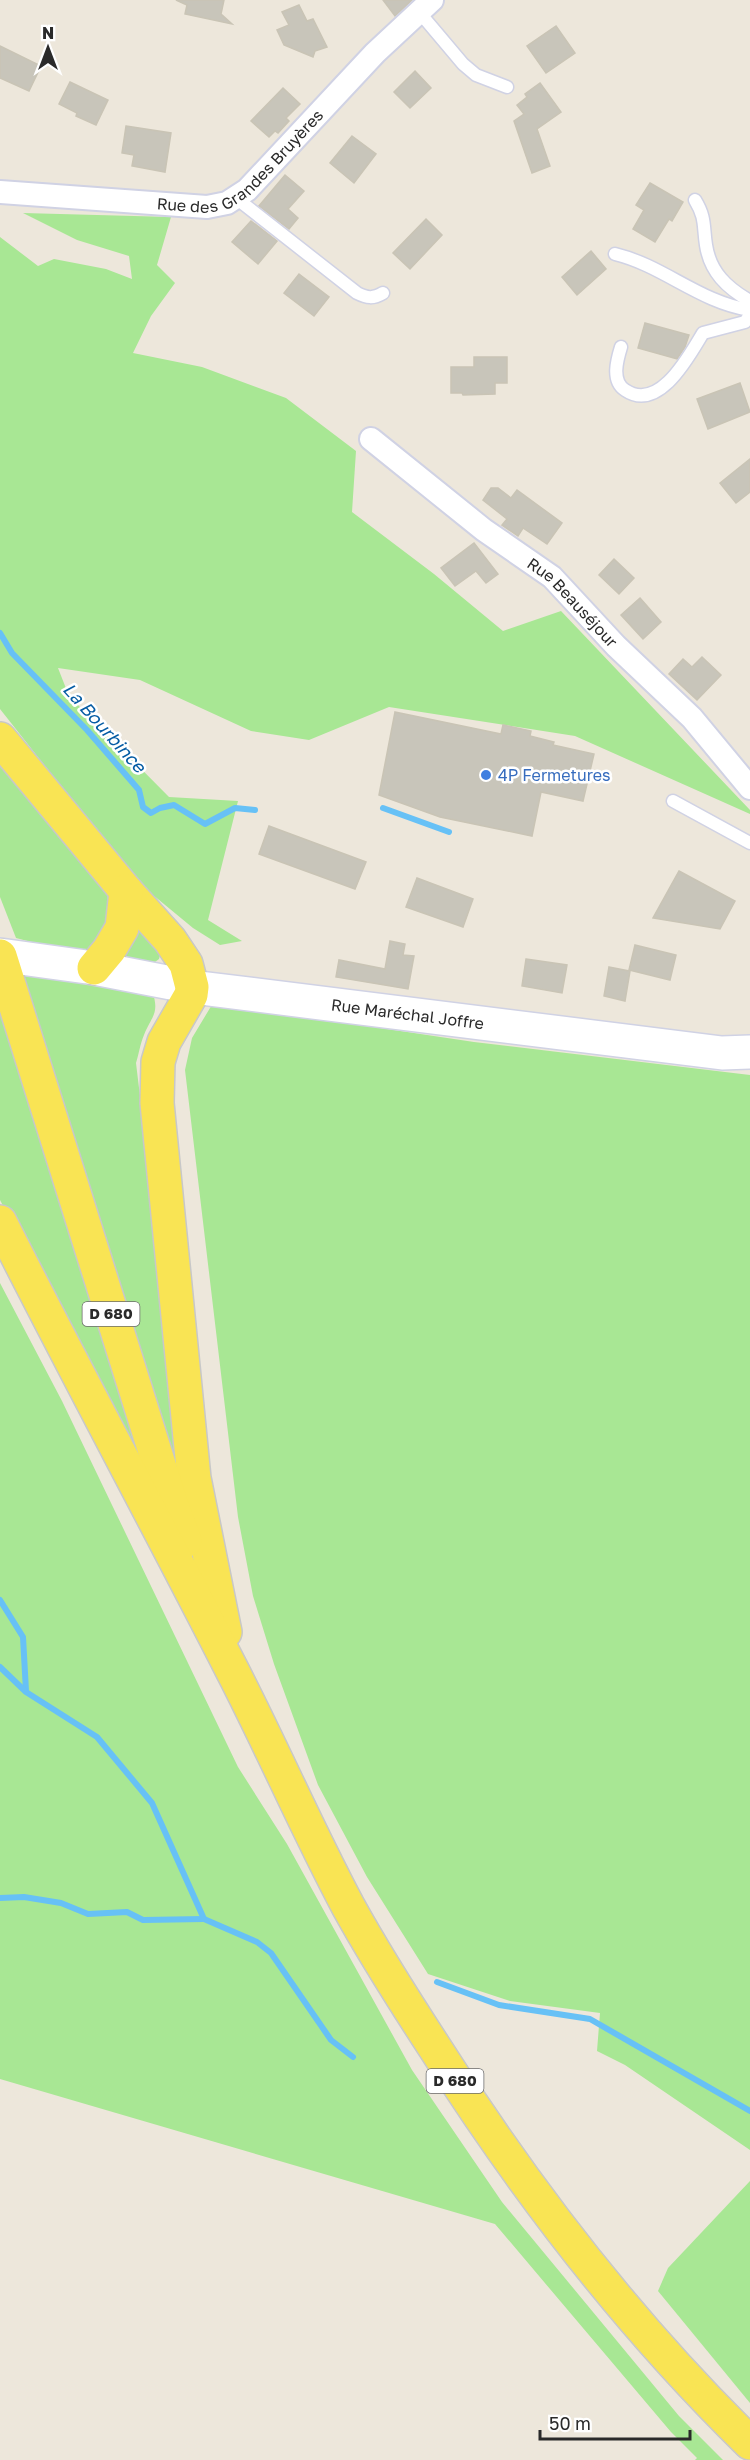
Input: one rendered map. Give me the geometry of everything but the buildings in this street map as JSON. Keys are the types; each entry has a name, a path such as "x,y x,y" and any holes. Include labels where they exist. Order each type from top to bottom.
{"main road":[{"path":"0,739 126,891 170,940 186,964 192,987 180,1016 164,1042 158,1062 157,1103 194,1478 232,1670"},
{"path":"81,966 110,950 122,928 126,891"},
{"name":"Rue Maréchal Joffre","path":"0,956 81,966 192,987 722,1053 750,1052"},
{"name":"D 680","path":"0,956 171,1503 232,1670 303,1818 349,1907 391,1980 456,2082 532,2192 626,2310 704,2398 750,2443"},
{"path":"0,1222 232,1670"}],"street":[{"name":"Rue des Grandes Bruyères","path":"0,192 207,207 236,198 247,190 375,52 426,6"},
{"name":"Rue Beauséjour","path":"371,440 484,530 552,578 616,646 692,718 750,788"}],"lane":[{"path":"426,6 470,69 490,82 507,87"},
{"path":"236,198 357,294 367,297 383,294"},
{"path":"695,200 704,213 705,244 710,264 732,291 750,301"},
{"path":"615,254 628,257 728,307 750,313 745,322 702,333 685,364 673,377 656,391 643,396 631,394 621,387 617,380 616,366 621,347"},
{"path":"673,801 750,843"}],"green space":[{"path":"23,213 171,217 157,265 175,283 151,316 133,353 202,367 286,398 356,451 352,512 434,574 503,631 561,611 750,810 750,814 575,736 389,707 309,740 251,731 140,680 58,668 69,696 169,797 238,801 208,920 242,941 220,945 193,928 136,881 0,709 0,237 38,266 54,259 106,269 132,279 129,256 77,240"},
{"path":"0,753 106,882 110,918 100,940 81,955 16,938 0,897"},
{"path":"132,911 161,951 159,959 151,965 115,959"},
{"path":"23,972 152,990 155,1010 143,1038 136,1063 179,1420 184,1498"},
{"path":"213,1003 474,1042 750,1075 750,2150 625,2065 597,2051 600,2013 510,2001 428,1974 367,1877 318,1785 274,1664 253,1596 238,1517 185,1070 192,1038"},
{"path":"0,1005 140,1450 130,1450 0,1200"},
{"path":"0,1283 62,1401 238,1767 287,1844 412,2070 502,2202 679,2416 723,2460 695,2460 697,2458 671,2432 495,2224 0,2079"},
{"path":"750,2181 750,2403 658,2291 668,2268"}],"waterway":[{"name":"La Bourbince","path":"0,633 12,653 87,730 139,790 143,807 151,813 174,805 205,824 235,808 255,810"},
{"name":"La Bourbince","path":"383,808 449,832"},
{"path":"0,1600 23,1637 26,1691"},
{"path":"0,1667 26,1692 97,1737 152,1803 204,1919 257,1942 271,1953 331,2040 353,2057"},
{"path":"0,1898 24,1897 61,1903 88,1914 127,1912 143,1920 204,1919"},
{"path":"437,1982 499,2005 590,2019 750,2111"}],"place":[{"name":"4P Fermetures","path":"486,775"}]}
